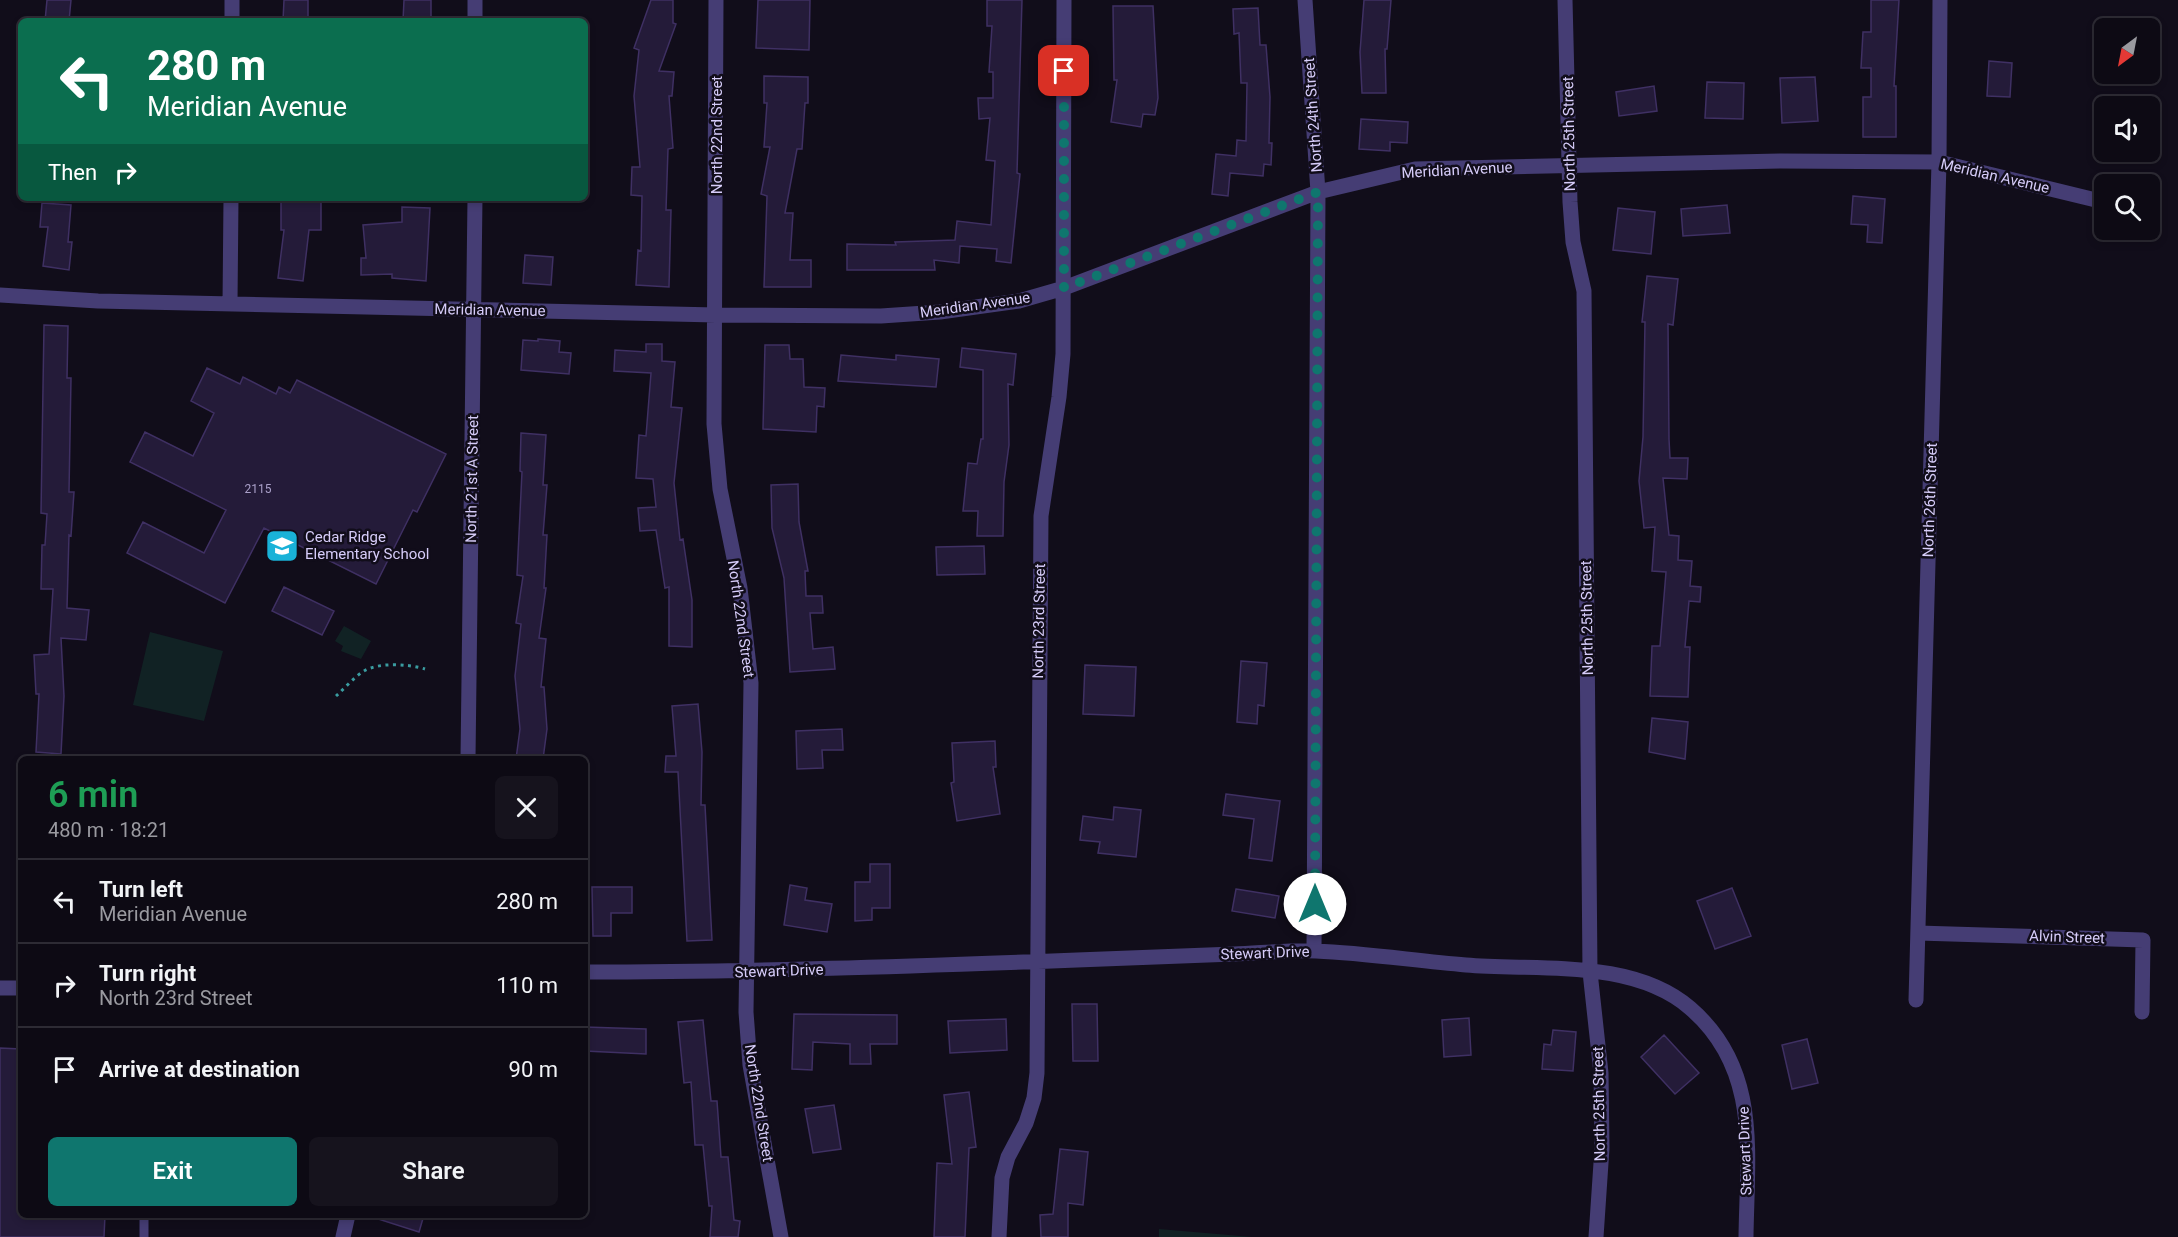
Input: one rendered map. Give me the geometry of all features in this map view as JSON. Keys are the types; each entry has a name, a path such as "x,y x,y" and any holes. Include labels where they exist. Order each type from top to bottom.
{"street":[{"path":"232,0 232,18"},
{"path":"475,0 475,18"},
{"name":"North 22nd Street","path":"717,0 714,424 720,489 740,588 751,683 747,972 750,1065 781,1237"},
{"name":"North 23rd Street","path":"999,1237 1002,1178 1034,1098 1037,1074 1036,962 1041,516 1059,397 1064,288 1065,0"},
{"name":"North 24th Street","path":"1305,0 1318,192 1314,951"},
{"name":"North 25th Street","path":"1565,0 1573,242 1584,291 1590,972 1601,1073 1602,1148 1596,1237"},
{"name":"North 26th Street","path":"1916,999 1939,162 1940,0"},
{"name":"Meridian Avenue","path":"0,295 90,301 716,315 881,316 940,312 1018,301 1064,288 1318,192 1414,169 1780,161 1939,162 2094,200"},
{"path":"230,304 231,201"},
{"name":"North 21st A Street","path":"468,756 475,201"},
{"name":"Alvin Street","path":"1918,933 2143,940 2142,1012"},
{"name":"Stewart Drive","path":"588,972 747,972 1314,951 1467,965 1590,972 1636,979 1656,987 1689,1007 1721,1042 1739,1080 1745,1104 1746,1237"},
{"path":"0,988 18,988"},
{"path":"343,1237 347,1218"}],"lane":[{"path":"144,1218 144,1237"}],"path":[{"path":"336,696 365,670 388,666 414,666 425,669"}],"shaded area":[{"path":"344,626 371,641 361,659 341,651 343,646 335,641"},
{"path":"150,632 223,651 204,721 133,705"},
{"path":"1159,1229 1252,1237 1159,1237"}],"building":[{"path":"47,0 71,0 69,18 45,18"},
{"path":"284,0 308,0 308,18 283,18"},
{"path":"404,0 431,0 431,18 403,18"},
{"path":"651,0 673,0 673,23 676,24 659,71 674,72 672,96 669,96 673,148 668,149 666,210 671,210 669,287 636,285 638,250 641,251 642,196 631,195 632,167 640,167 634,96 639,50 634,48"},
{"path":"758,0 810,0 809,50 756,48"},
{"path":"987,0 1022,0 1017,173 1020,174 1011,263 996,261 997,249 960,246 959,263 934,260 935,270 847,270 847,244 896,245 895,242 955,240 957,221 991,225 995,161 986,160 990,118 979,119 978,98 993,98 993,72 989,72 992,26 987,26"},
{"path":"1364,0 1391,0 1387,49 1385,49 1386,93 1362,93 1360,52"},
{"path":"1871,0 1899,0 1894,86 1896,86 1896,137 1863,137 1863,97 1871,97 1871,68 1861,68 1863,32 1871,32"},
{"path":"1113,6 1153,6 1158,98 1155,115 1143,114 1141,127 1111,122 1117,80 1114,80"},
{"path":"1258,8 1260,45 1266,45 1270,97 1269,143 1272,143 1271,165 1264,164 1263,176 1230,173 1228,196 1212,194 1216,154 1236,156 1237,140 1246,141 1247,83 1241,83 1239,33 1234,34 1233,9"},
{"path":"1989,61 2012,63 2010,97 1987,96"},
{"path":"764,76 808,77 808,103 805,103 802,149 797,149 785,213 793,213 790,260 811,260 811,287 764,287 767,196 761,194 770,147 764,147 767,103 764,103"},
{"path":"1815,77 1818,121 1782,123 1780,78"},
{"path":"1707,82 1744,83 1743,119 1705,118"},
{"path":"1654,86 1657,111 1619,116 1616,92"},
{"path":"1361,119 1408,122 1407,143 1390,142 1390,151 1359,149"},
{"path":"1853,196 1885,199 1882,243 1867,242 1868,225 1851,224"},
{"path":"281,201 321,201 321,230 309,230 303,281 278,278 284,230 281,230"},
{"path":"42,203 71,205 68,242 72,242 69,270 43,266 48,227 40,227"},
{"path":"1727,205 1730,233 1683,236 1681,209"},
{"path":"402,207 430,208 426,281 392,278 392,274 361,275 361,258 366,258 363,225 402,222"},
{"path":"1618,208 1655,212 1651,254 1613,250"},
{"path":"525,255 553,257 551,285 523,283"},
{"path":"1647,276 1678,279 1673,325 1668,324 1669,439 1670,458 1688,458 1687,479 1663,478 1669,535 1679,536 1678,560 1692,561 1690,586 1701,587 1700,602 1689,601 1685,647 1690,647 1688,697 1650,696 1652,646 1660,646 1666,572 1652,571 1655,527 1644,528 1639,481 1643,437 1645,322 1642,322"},
{"path":"44,325 68,326 67,378 71,378 69,492 74,492 71,536 69,535 67,608 89,610 86,640 61,638 64,696 61,754 36,752 39,694 36,694 34,655 49,654 53,589 41,589 42,545 45,545 47,514 41,513"},
{"path":"538,339 560,341 559,352 571,353 569,374 521,370 523,340 538,341"},
{"path":"646,344 662,344 662,361 675,362 671,407 682,408 674,483 680,540 683,539 692,600 692,647 669,646 669,587 665,588 656,530 640,531 638,508 656,507 653,479 636,478 639,435 646,436 651,373 614,371 615,350 646,352"},
{"path":"765,345 789,345 790,359 803,359 804,387 825,388 824,407 817,406 816,432 763,429"},
{"path":"962,348 1016,354 1013,385 1008,384 1009,445 1004,482 1003,536 977,536 978,511 963,511 968,463 977,464 981,439 983,439 983,370 960,367"},
{"path":"841,355 896,360 896,355 939,359 936,387 838,381"},
{"name":"Cedar Ridge Elementary School","path":"207,368 240,384 243,377 276,394 279,387 290,393 297,380 446,454 417,512 413,510 376,584 264,528 225,603 127,553 143,522 204,553 226,510 130,462 145,432 193,456 214,413 191,401"},
{"path":"521,433 546,435 543,485 547,485 543,535 547,535 544,588 546,588 539,638 546,639 541,687 544,687 547,729 543,756 516,756 520,729 515,676 521,624 516,623 523,576 517,575 522,472 520,471"},
{"path":"798,484 799,522 808,571 805,571 806,596 822,596 823,613 810,613 813,649 833,647 835,669 790,672 784,578 772,528 771,485"},
{"path":"984,546 985,574 937,575 936,547"},
{"path":"284,587 334,611 322,635 272,611"},
{"path":"1241,661 1267,663 1264,706 1258,705 1257,724 1237,722"},
{"path":"1085,665 1136,667 1134,716 1083,714"},
{"path":"698,704 702,752 701,805 705,805 712,940 687,941 678,772 665,772 666,756 676,756 672,706"},
{"path":"1652,718 1688,722 1685,759 1649,752"},
{"path":"842,729 843,750 822,750 823,768 797,769 796,731"},
{"path":"995,741 996,767 993,767 1000,814 957,821 951,783 954,782 952,743"},
{"path":"1226,794 1280,801 1272,861 1249,858 1254,819 1223,815"},
{"path":"1114,807 1141,810 1136,857 1098,853 1100,842 1080,840 1083,816 1113,820"},
{"path":"870,864 890,864 890,908 872,908 872,920 855,921 855,882 870,882"},
{"path":"790,885 807,888 805,900 832,904 827,932 784,925"},
{"path":"592,887 632,887 632,913 611,913 611,936 593,936"},
{"path":"1732,888 1751,936 1715,949 1697,901"},
{"path":"1236,889 1279,896 1275,918 1232,911"},
{"path":"1072,1004 1097,1004 1098,1061 1073,1061"},
{"path":"794,1014 897,1015 897,1044 870,1044 871,1064 850,1064 850,1044 813,1042 812,1070 792,1069"},
{"path":"1469,1018 1471,1055 1444,1057 1442,1020"},
{"path":"1006,1019 1007,1050 950,1053 948,1021"},
{"path":"703,1020 711,1101 717,1101 721,1157 728,1157 734,1220 740,1221 738,1237 710,1237 712,1206 709,1206 703,1145 695,1145 691,1082 684,1083 678,1022"},
{"path":"588,1027 646,1029 646,1054 588,1051"},
{"path":"1553,1030 1576,1032 1573,1071 1542,1069 1544,1044 1551,1045"},
{"path":"1664,1035 1699,1073 1675,1094 1641,1057"},
{"path":"1807,1039 1818,1083 1792,1089 1782,1045"},
{"path":"0,1048 18,1049 18,1218 105,1218 104,1237 0,1237"},
{"path":"969,1092 976,1147 969,1148 965,1237 934,1237 937,1163 952,1164 944,1095"},
{"path":"834,1105 841,1149 813,1153 805,1109"},
{"path":"1060,1149 1088,1152 1083,1205 1068,1203 1068,1237 1041,1237 1040,1215 1053,1214"},
{"path":"375,1218 423,1218 419,1232"}],"place":[{"name":"Cedar Ridge Elementary School","path":"282,546"}],"route":[{"path":"1064,71 1064,288 1318,192 1315,904"}]}
